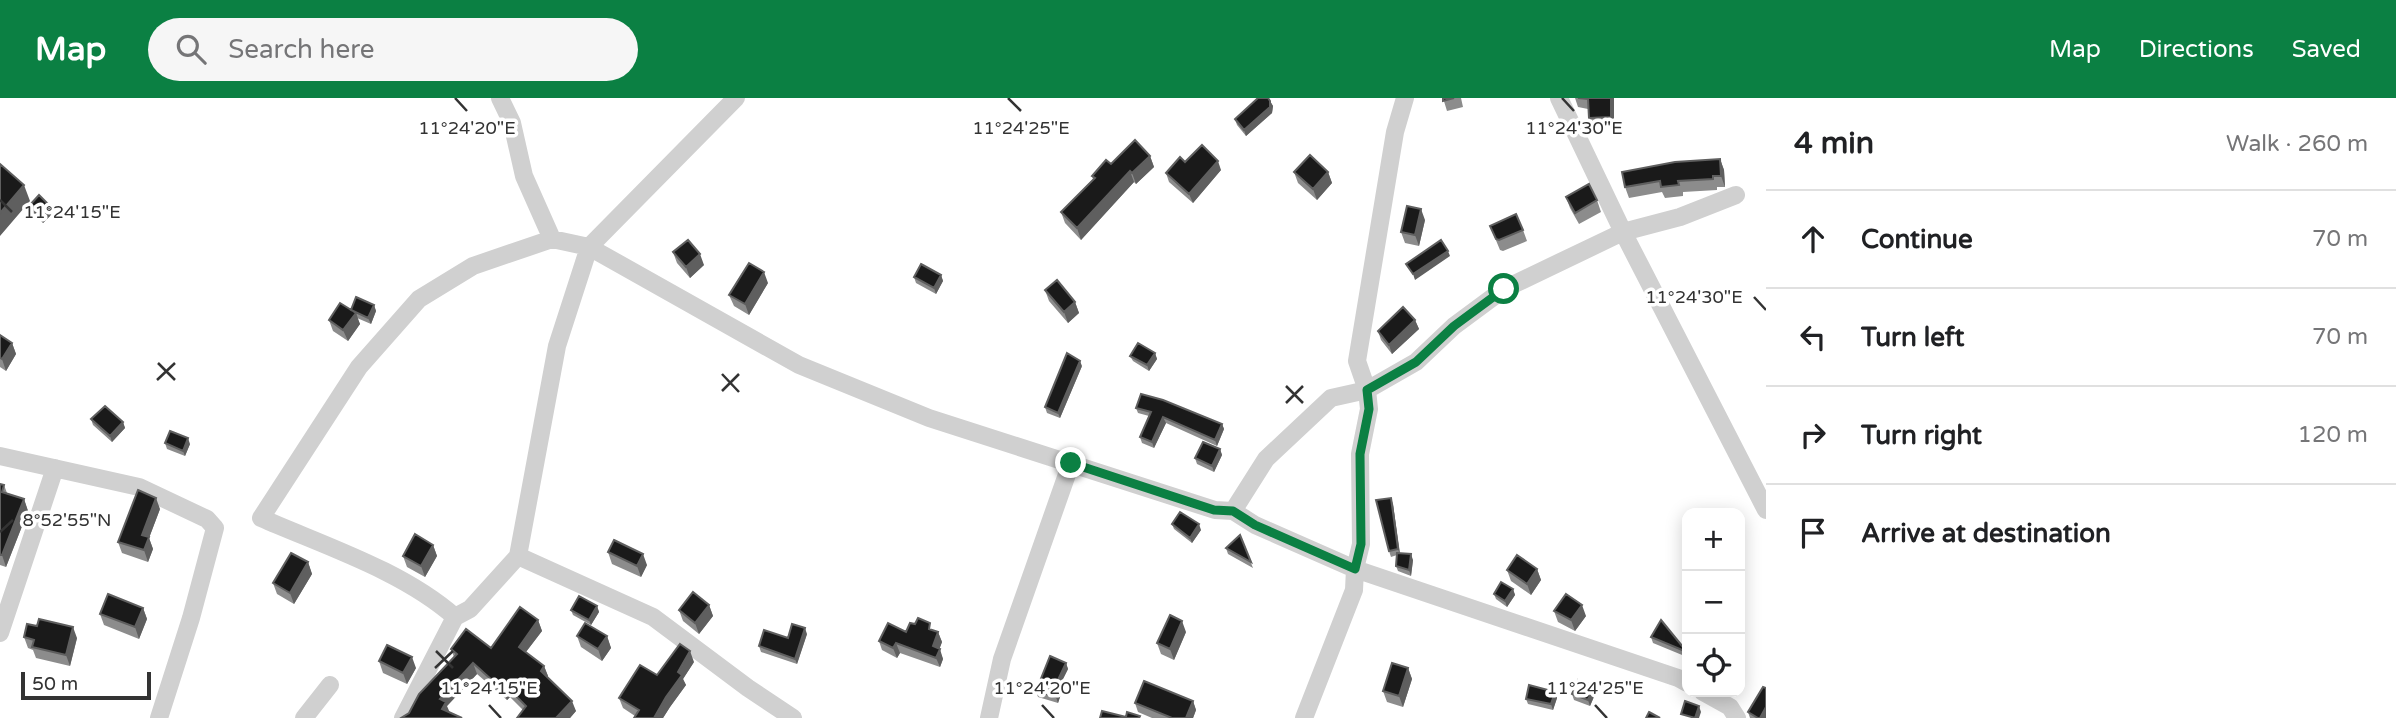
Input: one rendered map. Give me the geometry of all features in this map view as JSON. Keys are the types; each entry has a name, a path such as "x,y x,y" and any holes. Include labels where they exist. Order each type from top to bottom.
{"street":[{"path":"500,98 512,123 524,176 552,239"},
{"path":"402,718 455,617 470,608 518,556 557,346 589,247 736,98"},
{"path":"1304,718 1354,590 1355,569 1361,544 1360,454 1369,409 1367,390 1357,361 1395,132 1405,98"},
{"path":"1559,98 1623,232 1766,510"},
{"path":"1233,511 1266,459 1331,398 1367,390 1416,362 1454,326 1504,289 1623,232 1680,217 1736,195"},
{"path":"455,617 440,604 387,574 261,518 359,367 419,299 473,266 552,239 589,247 799,365 929,418 1214,510 1233,511 1255,525 1355,569 1682,680"},
{"path":"0,456 139,487 206,519 215,528 191,618 159,718"},
{"path":"989,718 1002,659 1071,463"},
{"path":"0,633 55,468"},
{"path":"518,556 653,617 793,718"},
{"path":"304,718 330,685"},
{"path":"1712,697 1730,707 1737,718"}],"building":[{"path":"1258,98 1268,98 1270,107 1244,130 1235,119"},
{"path":"1578,98 1611,98 1611,117 1589,118 1588,99"},
{"path":"1135,140 1150,156 1132,173 1130,171 1077,228 1061,212 1095,178 1092,176 1106,160 1111,164"},
{"path":"1202,145 1218,161 1189,194 1166,173 1180,157 1185,162"},
{"path":"1310,155 1328,172 1313,189 1294,172"},
{"path":"1720,159 1721,176 1713,176 1713,179 1678,181 1679,185 1661,187 1660,181 1625,187 1622,172 1675,162"},
{"path":"0,164 24,185 0,213"},
{"path":"1589,184 1597,200 1575,213 1566,197"},
{"path":"39,195 51,207 41,218 29,206"},
{"path":"1407,206 1421,209 1415,235 1401,232"},
{"path":"1516,214 1523,230 1496,239 1490,226"},
{"path":"688,240 700,254 686,267 673,252"},
{"path":"1441,240 1448,251 1413,274 1406,264"},
{"path":"749,263 764,272 745,304 729,295"},
{"path":"921,264 941,275 934,288 914,277"},
{"path":"1057,280 1075,302 1064,312 1045,290"},
{"path":"356,297 374,305 368,318 351,310"},
{"path":"340,303 356,313 343,330 329,320"},
{"path":"1403,307 1415,320 1389,345 1378,331"},
{"path":"0,335 12,343 2,359 0,358"},
{"path":"1138,343 1155,353 1147,365 1130,356"},
{"path":"1067,353 1080,361 1058,413 1045,407"},
{"path":"1141,394 1222,424 1215,440 1163,417 1152,442 1140,437 1151,412 1136,408"},
{"path":"105,406 123,422 110,436 91,419"},
{"path":"170,431 188,438 183,451 165,443"},
{"path":"1203,442 1220,449 1212,466 1195,458"},
{"path":"0,484 4,485 2,492 24,499 2,555 0,555"},
{"path":"138,490 156,498 142,535 149,537 144,550 118,542"},
{"path":"1391,498 1398,549 1389,551 1376,500"},
{"path":"1180,512 1199,524 1190,538 1172,524"},
{"path":"415,534 433,545 421,566 403,556"},
{"path":"1240,535 1251,562 1226,548"},
{"path":"614,540 643,554 637,566 608,552"},
{"path":"291,553 308,562 290,593 273,583"},
{"path":"1397,553 1411,554 1409,570 1396,566"},
{"path":"1517,555 1537,569 1527,584 1507,570"},
{"path":"1501,582 1513,589 1505,601 1494,594"},
{"path":"693,592 709,605 695,623 679,610"},
{"path":"108,594 143,608 135,627 100,614"},
{"path":"1566,594 1582,605 1571,620 1554,611"},
{"path":"579,596 597,606 589,620 571,610"},
{"path":"520,607 538,620 519,647 544,666 541,671 572,701 556,718 517,718 526,706 506,686 503,690 473,663 440,699 446,702 442,709 462,718 401,718 409,713 419,694 457,654 451,649 466,629 491,648"},
{"path":"1170,615 1182,621 1170,649 1157,643"},
{"path":"918,618 930,623 929,629 938,632 933,646 940,649 936,658 896,643 893,648 879,641 888,623 906,632 910,623 915,624"},
{"path":"39,619 73,627 66,655 32,647 34,640 24,637 27,624 37,626"},
{"path":"1661,620 1682,646 1682,650 1651,637"},
{"path":"585,623 607,636 598,649 577,636"},
{"path":"792,624 805,628 795,659 759,646 764,630 788,638"},
{"path":"680,644 690,651 678,672 682,675 654,718 634,718 639,710 619,698 640,665 657,675"},
{"path":"387,645 412,657 403,673 379,661"},
{"path":"1050,656 1066,663 1056,684 1060,685 1056,697 1036,691"},
{"path":"1392,663 1408,668 1399,696 1383,691"},
{"path":"1578,680 1594,686 1588,700 1572,694"},
{"path":"1144,681 1193,701 1186,718 1172,718 1135,703"},
{"path":"1529,685 1555,692 1551,704 1526,699"},
{"path":"1763,687 1766,688 1766,707 1758,718 1748,712"},
{"path":"1685,701 1699,706 1695,718 1681,714"},
{"path":"1102,711 1126,717 1127,712 1140,716 1139,718 1100,718"},
{"path":"1649,712 1660,718 1646,718"}],"route":[{"path":"1071,463 1214,510 1233,511 1255,525 1355,569 1361,544 1360,454 1369,409 1367,390 1416,362 1454,326 1504,289"}]}
